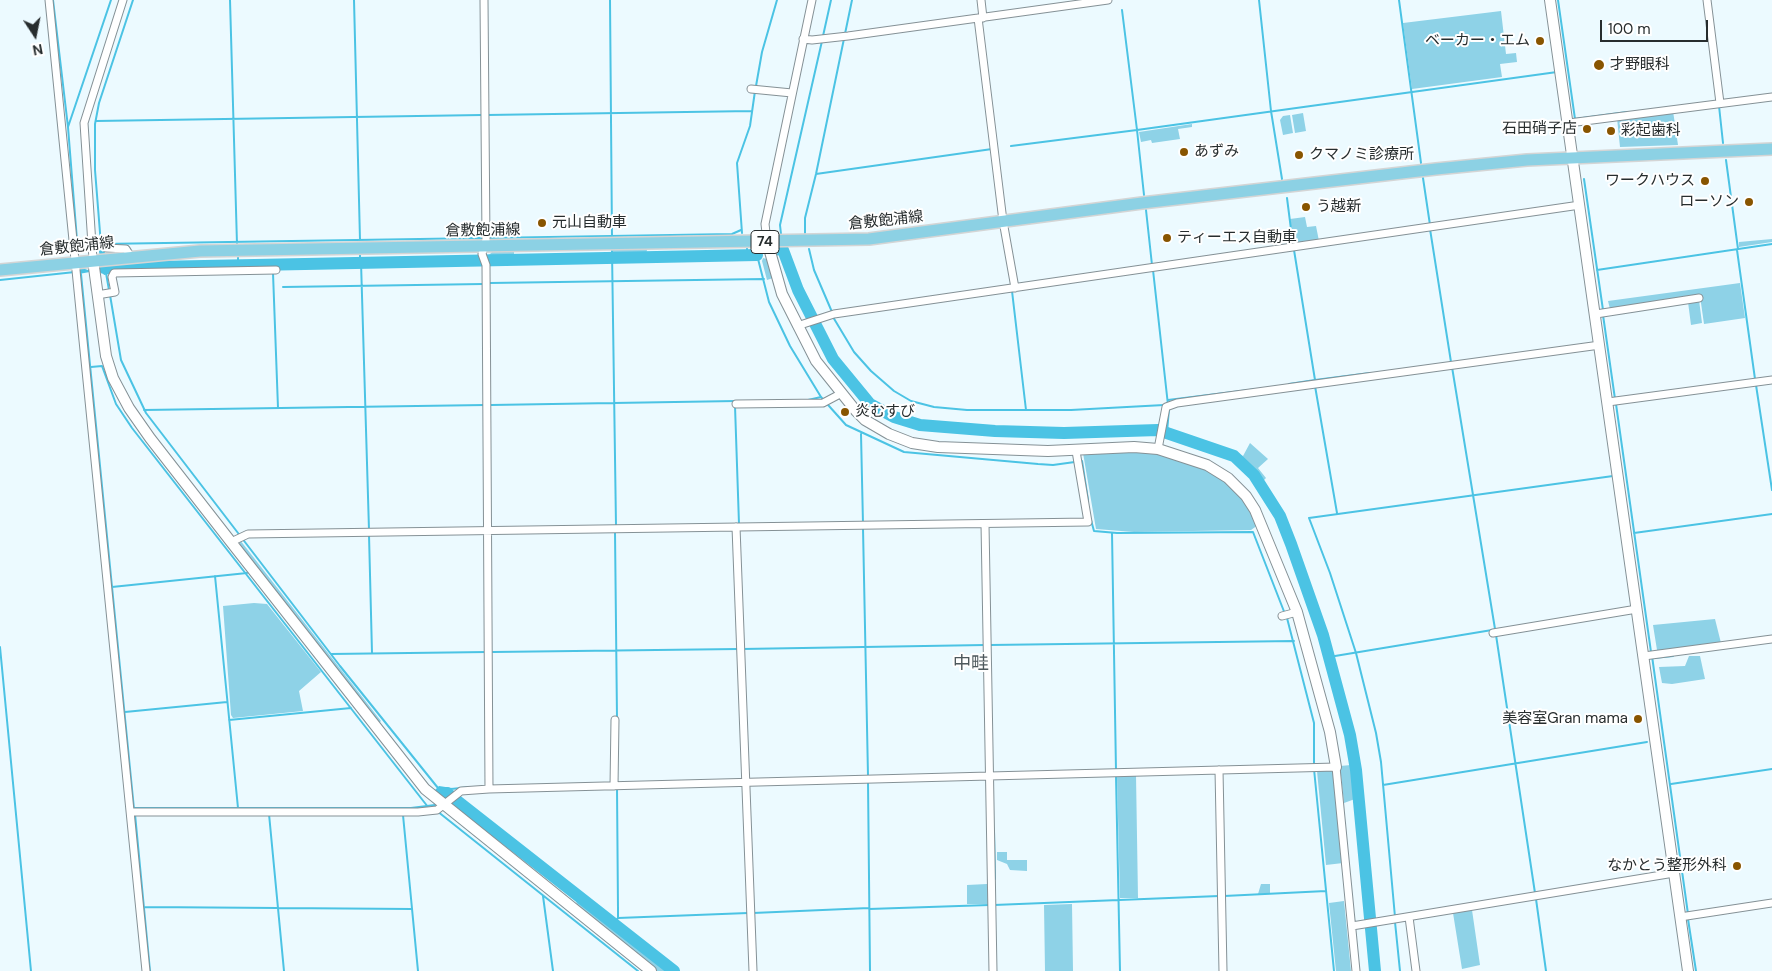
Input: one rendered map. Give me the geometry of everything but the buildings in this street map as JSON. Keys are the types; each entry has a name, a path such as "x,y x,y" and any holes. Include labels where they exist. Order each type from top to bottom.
{"main road":[{"name":"倉敷飽浦線","path":"0,270 76,269 94,267 131,257 200,251 485,248 869,239 1417,171 1574,158 1772,149"}],"street":[{"path":"49,0 134,811 146,971"},
{"path":"123,0 84,123 94,267 105,293 109,369 122,397 150,438 237,538 415,777 444,804 651,971"},
{"path":"484,0 490,789"},
{"path":"812,0 765,224 767,242 782,294 816,361 840,394 865,420 877,428 912,443 938,447 1077,458 1134,447 1158,449 1207,465 1228,478 1246,496 1258,517 1330,732 1336,767 1356,971"},
{"path":"981,0 981,17 1003,221 1013,288"},
{"path":"803,39 812,40 848,36 1108,0"},
{"path":"1550,0 1574,123 1574,158 1580,205 1601,313 1600,345 1613,401 1638,609 1649,656 1674,873 1686,916 1688,971"},
{"path":"1707,0 1720,103"},
{"path":"754,89 792,93"},
{"path":"1574,123 1772,97"},
{"path":"797,326 834,314 1580,205"},
{"path":"106,248 126,249 131,257"},
{"path":"105,293 115,292 112,277 114,273 274,270"},
{"path":"1601,313 1699,298"},
{"path":"1158,449 1169,407 1177,403 1600,345"},
{"path":"1613,401 1772,380"},
{"path":"736,404 825,402 840,394"},
{"path":"237,538 488,531 1088,522 1077,458"},
{"path":"985,524 993,971"},
{"path":"736,528 753,971"},
{"path":"1495,632 1638,609"},
{"path":"1649,656 1772,639"},
{"path":"614,784 615,720"},
{"path":"134,811 269,810 444,804 460,791 614,784 1336,767"},
{"path":"1219,770 1223,971"},
{"path":"1352,926 1674,873"},
{"path":"1686,916 1772,903"},
{"path":"1409,917 1416,971"}],"shaded area":[{"path":"1501,11 1506,54 1516,53 1517,62 1500,64 1502,77 1412,89 1403,23"},
{"path":"1673,111 1678,145 1620,147 1617,118"},
{"path":"1303,113 1306,131 1295,133 1292,115"},
{"path":"1290,115 1293,133 1283,135 1280,120 1283,116"},
{"path":"1192,124 1192,127 1178,129 1180,139 1152,143 1151,140 1141,142 1139,132"},
{"path":"1305,217 1307,227 1316,226 1319,241 1294,245 1290,219"},
{"path":"1772,239 1772,242 1739,247 1739,242"},
{"path":"98,243 103,243 109,274 104,275 101,270 73,275 72,271 79,271 79,267 88,270 101,268"},
{"path":"613,249 647,250 646,254 613,255"},
{"path":"514,250 514,256 488,256 493,251"},
{"path":"763,258 767,259 773,278 767,280 762,261"},
{"path":"1740,283 1745,318 1704,324 1700,296 1610,309 1608,301"},
{"path":"1699,300 1702,323 1691,325 1688,302"},
{"path":"1250,443 1268,459 1258,468 1266,478 1263,481 1229,451 1243,456"},
{"path":"1121,451 1165,455 1200,465 1225,479 1246,501 1258,525 1251,530 1134,532 1096,529 1083,453"},
{"path":"240,540 381,721 378,724 240,548"},
{"path":"254,603 267,604 321,672 299,691 303,711 233,718 231,715 223,606"},
{"path":"1715,619 1721,643 1666,652 1657,650 1653,625"},
{"path":"1689,656 1700,656 1705,679 1672,684 1662,683 1659,667 1685,666"},
{"path":"1351,765 1355,799 1344,803 1340,766"},
{"path":"1330,770 1334,773 1343,863 1326,865 1317,771"},
{"path":"1136,775 1138,898 1120,898 1117,776"},
{"path":"439,786 452,788 447,799 443,799 435,790"},
{"path":"453,802 486,827 482,831 453,806"},
{"path":"997,852 1007,852 1007,860 1027,860 1027,871 1010,870 1007,864 997,860"},
{"path":"987,884 989,887 990,904 967,904 967,885"},
{"path":"1261,884 1270,884 1270,893 1258,894"},
{"path":"576,899 668,971 657,971 577,907"},
{"path":"1344,901 1351,971 1336,971 1329,903"},
{"path":"1072,904 1073,971 1045,971 1044,905"},
{"path":"1472,910 1480,965 1462,969 1453,913"}],"waterway":[{"path":"53,0 68,127"},
{"path":"78,253 68,127 111,0"},
{"path":"101,245 95,170 95,124 99,103 133,0"},
{"path":"230,0 237,244"},
{"path":"354,0 360,240"},
{"path":"610,0 612,238"},
{"path":"756,86 762,52 777,0"},
{"path":"823,36 831,0"},
{"path":"805,233 805,218 852,0"},
{"path":"1259,0 1271,111 1282,179"},
{"path":"1399,0 1421,163"},
{"path":"1558,0 1575,119"},
{"path":"1011,146 1137,130 1122,10"},
{"path":"781,234 780,225 822,41"},
{"path":"1144,195 1137,130 1557,72"},
{"path":"742,233 737,163 750,126 755,91"},
{"path":"1719,106 1723,143"},
{"path":"487,115 752,111"},
{"path":"1575,119 1627,112"},
{"path":"96,121 482,115"},
{"path":"816,174 992,149"},
{"path":"1726,160 1738,249"},
{"path":"1423,178 1430,225"},
{"path":"1584,179 1603,310"},
{"path":"1287,198 1293,245"},
{"path":"1146,210 1152,265"},
{"path":"1430,229 1451,362"},
{"path":"488,238 732,234 741,230"},
{"path":"101,244 483,238"},
{"path":"1597,270 1772,244"},
{"path":"747,247 747,254"},
{"path":"809,249 814,270 832,312"},
{"path":"783,250 798,290 833,359 870,404 894,417 920,425 995,431 1064,433 1158,430 1234,456 1254,475 1280,516 1291,544 1323,635 1350,735 1356,770 1375,971"},
{"path":"1289,384 1315,380 1294,250"},
{"path":"1737,250 1755,379"},
{"path":"612,251 616,526"},
{"path":"360,253 360,262"},
{"path":"775,255 784,253"},
{"path":"757,255 769,302 790,346 821,397 846,425 904,452 1053,465 1082,461 1088,500"},
{"path":"104,268 757,255"},
{"path":"238,256 238,264"},
{"path":"361,262 369,530"},
{"path":"1153,270 1168,405"},
{"path":"0,280 75,272"},
{"path":"106,273 109,290"},
{"path":"273,273 278,408"},
{"path":"81,274 134,809"},
{"path":"490,283 764,279"},
{"path":"283,287 483,284"},
{"path":"1012,291 1026,410"},
{"path":"110,295 121,360 146,413 340,666 438,788"},
{"path":"1603,315 1615,399"},
{"path":"833,317 854,352 871,371 894,391 911,401 934,407 967,410 1071,410 1164,405"},
{"path":"91,367 102,366 116,404 132,428 428,807"},
{"path":"1452,367 1496,635 1535,893"},
{"path":"1315,380 1370,373"},
{"path":"1756,385 1772,490"},
{"path":"1315,386 1337,513"},
{"path":"1168,400 1257,389"},
{"path":"808,400 821,397"},
{"path":"491,405 736,401"},
{"path":"1616,404 1651,652"},
{"path":"144,410 485,405"},
{"path":"735,406 739,524"},
{"path":"1167,432 1169,409"},
{"path":"861,434 863,524"},
{"path":"1395,917 1381,762 1376,733 1356,653 1330,573 1309,518 1613,476"},
{"path":"1634,533 1772,514"},
{"path":"1091,520 1094,531 1117,533 1253,532 1285,614"},
{"path":"863,528 868,776"},
{"path":"615,532 617,718"},
{"path":"1112,533 1116,771"},
{"path":"369,535 372,653"},
{"path":"112,587 247,573"},
{"path":"215,576 238,808"},
{"path":"1287,618 1314,723 1314,765"},
{"path":"1329,657 1492,630"},
{"path":"990,645 1294,641"},
{"path":"742,649 985,645"},
{"path":"0,647 31,971"},
{"path":"493,652 738,649"},
{"path":"331,654 487,652"},
{"path":"1652,656 1688,914"},
{"path":"1653,658 1673,656"},
{"path":"125,712 227,702"},
{"path":"229,720 351,708"},
{"path":"1383,785 1647,742"},
{"path":"1314,769 1334,971"},
{"path":"1671,784 1772,769"},
{"path":"863,776 876,776"},
{"path":"1116,776 1120,971"},
{"path":"868,781 870,971"},
{"path":"451,789 471,787"},
{"path":"613,924 618,918 617,788"},
{"path":"445,795 447,793 674,971"},
{"path":"134,808 411,808 435,805"},
{"path":"437,811 638,971"},
{"path":"135,814 150,971"},
{"path":"269,814 284,971"},
{"path":"403,815 418,971"},
{"path":"994,831 995,879"},
{"path":"1224,896 1326,891"},
{"path":"543,896 553,971"},
{"path":"994,905 1219,896"},
{"path":"1536,899 1546,971"},
{"path":"869,909 989,905"},
{"path":"144,907 412,909"},
{"path":"753,913 869,908"},
{"path":"618,918 748,913"},
{"path":"1688,919 1696,971"},
{"path":"1395,922 1400,971"}],"place":[{"name":"ベーカー・エム","path":"1540,41"},
{"name":"才野眼科","path":"1599,65"},
{"name":"石田硝子店","path":"1587,129"},
{"name":"彩起歯科","path":"1611,131"},
{"name":"あずみ","path":"1184,152"},
{"name":"クマノミ診療所","path":"1299,155"},
{"name":"ワークハウス","path":"1705,181"},
{"name":"ローソン","path":"1749,202"},
{"name":"う越新","path":"1306,207"},
{"name":"元山自動車","path":"542,223"},
{"name":"ティーエス自動車","path":"1167,238"},
{"name":"炎むすび","path":"845,412"},
{"name":"美容室Gran mama","path":"1638,719"},
{"name":"なかとう整形外科","path":"1737,866"}],"district":[{"name":"中畦","path":"971,664"}]}
